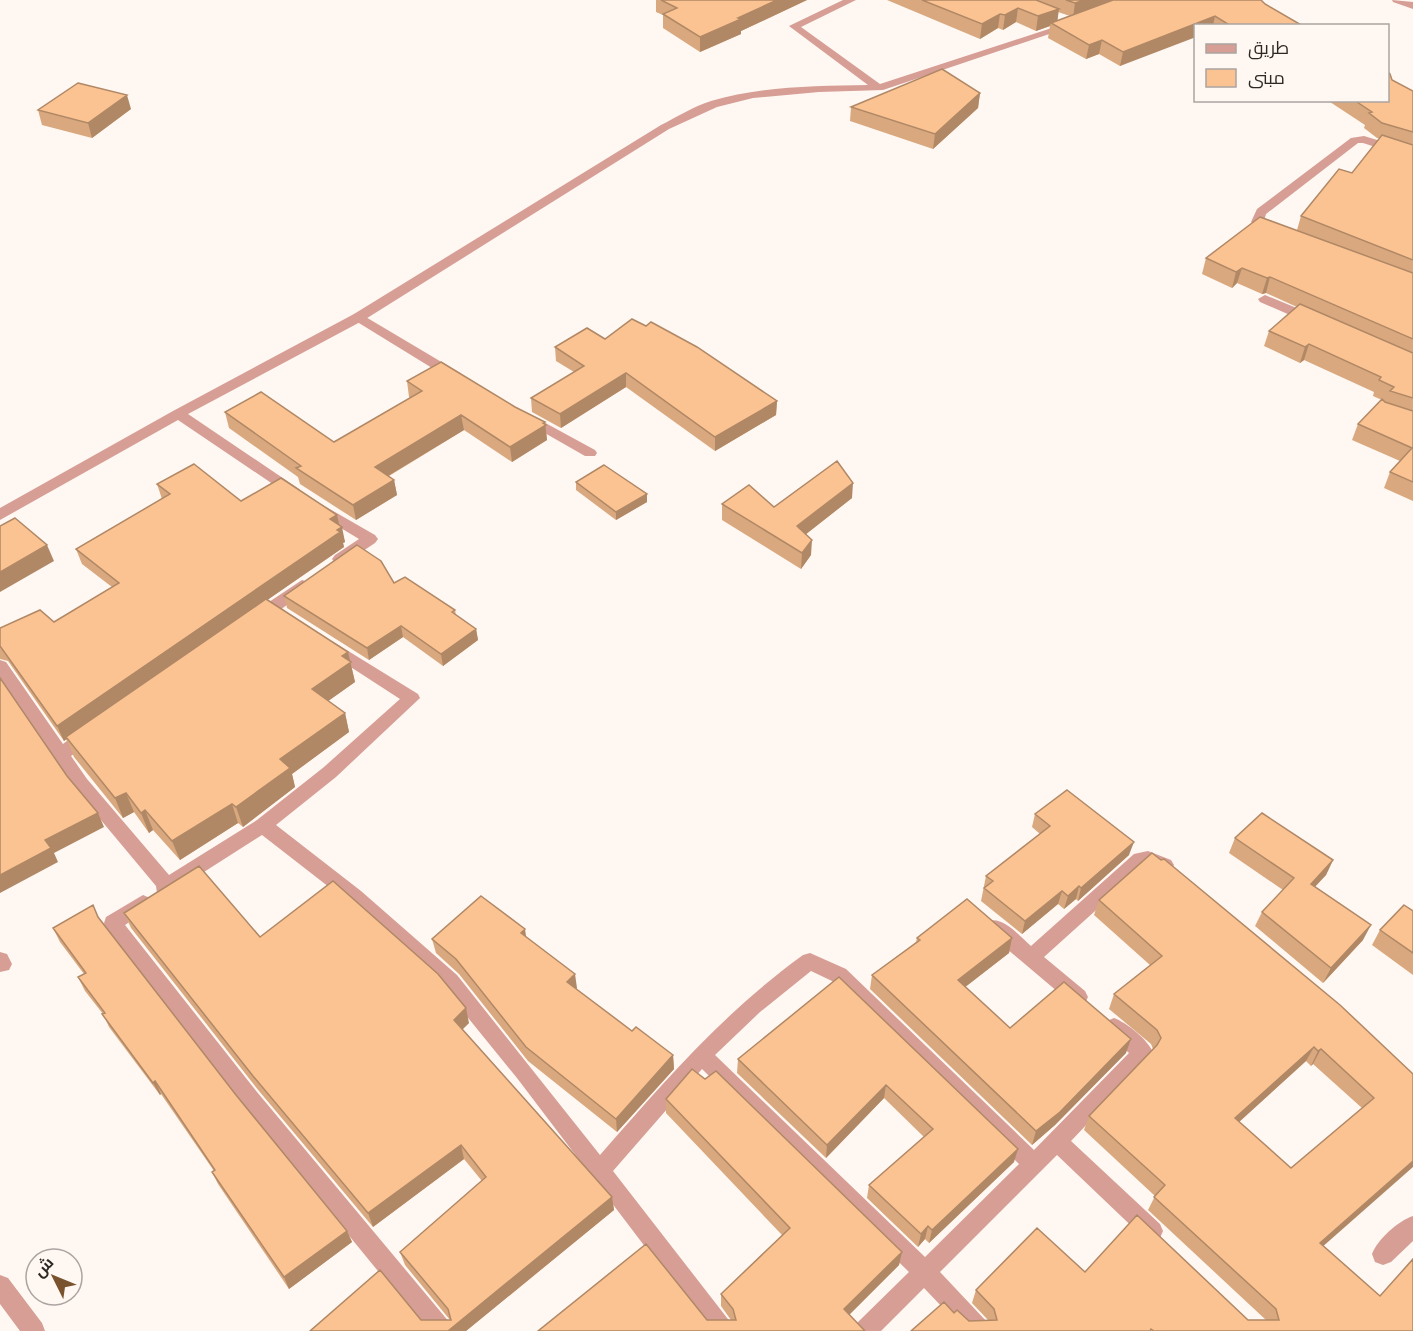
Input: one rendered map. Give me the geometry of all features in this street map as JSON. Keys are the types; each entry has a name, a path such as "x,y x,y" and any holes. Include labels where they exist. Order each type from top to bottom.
{"street":[{"path":"851,0 794,26 879,88"},
{"path":"1397,0 1413,6"},
{"path":"0,515 177,414 359,317 665,127 713,104 753,95 819,88 879,88 1078,22 1052,16"},
{"path":"1287,235 1260,225 1257,222 1258,216 1355,140 1364,139 1413,155"},
{"path":"1265,299 1326,326"},
{"path":"359,317 465,382"},
{"path":"512,409 590,453"},
{"path":"177,414 370,540 322,572 276,612 241,628"},
{"path":"321,640 412,698 330,772 263,825 113,923 250,1099 442,1331"},
{"path":"0,666 81,784 167,886"},
{"path":"62,754 99,728"},
{"path":"263,825 354,896 450,981 524,1072 723,1331"},
{"path":"1031,957 1140,859 1155,860 1176,874"},
{"path":"866,1331 1033,1163 1057,1142 1143,1052 976,911"},
{"path":"600,1172 701,1055 740,1016 810,961 839,975 1033,1163"},
{"path":"701,1055 925,1272 980,1331"},
{"path":"1057,1142 1170,1248"},
{"path":"1383,1254 1413,1226"},
{"path":"0,1287 34,1331"}],"building":[{"path":"661,0 777,0 700,37 663,14 677,8"},
{"path":"922,0 1036,0 1059,9 1038,16 1018,8 1005,15 1000,14 982,24"},
{"path":"1066,0 1085,0 1075,3"},
{"path":"1113,0 1261,0 1300,24 1228,24 1215,16 1123,52 1102,40 1089,45 1051,23"},
{"path":"942,69 980,93 935,134 851,107"},
{"path":"1389,73 1392,80 1413,91 1413,132 1382,123 1369,113 1372,112 1357,102 1389,102"},
{"path":"78,83 127,95 88,123 38,110"},
{"path":"1382,135 1413,145 1413,260 1301,216 1339,169 1352,173"},
{"path":"1260,217 1413,273 1413,339 1270,277 1267,278 1242,268 1236,272 1206,258"},
{"path":"1300,304 1413,353 1413,398 1390,391 1394,387 1379,380 1381,377 1309,344 1305,347 1269,331"},
{"path":"632,319 646,326 651,322 697,347 777,401 715,437 626,373 560,414 531,398 584,366 555,347 587,328 605,339"},
{"path":"441,362 515,407 545,422 543,423 546,425 510,447 461,415 375,467 394,480 353,505 296,468 301,466 225,412 261,392 334,442 422,391 407,381"},
{"path":"1382,399 1413,411 1413,482 1390,472 1412,448 1358,424"},
{"path":"837,461 853,483 797,526 812,540 802,553 722,504 749,485 774,507"},
{"path":"194,464 241,501 281,478 337,515 330,519 342,527 337,530 340,532 57,726 0,646 0,628 40,610 54,622 119,583 76,549 170,494 157,484"},
{"path":"604,465 647,494 616,512 576,482"},
{"path":"15,518 47,545 0,572 0,526"},
{"path":"357,545 381,561 394,583 405,577 455,610 452,612 476,629 441,654 401,626 367,648 284,596"},
{"path":"266,599 348,652 342,656 351,662 312,689 345,713 280,759 290,768 236,807 232,804 172,841 145,810 141,813 126,793 115,798 66,737"},
{"path":"0,678 67,776 98,813 45,840 51,848 0,875"},
{"path":"1067,790 1134,842 1081,888 1079,886 1068,896 1062,891 1025,921 984,888 993,881 986,876 1050,826 1035,814"},
{"path":"1262,813 1333,860 1311,884 1371,925 1331,968 1262,912 1294,878 1235,838"},
{"path":"1152,853 1161,860 1164,859 1340,1005 1413,1074 1413,1161 1320,1243 1380,1296 1413,1259 1413,1331 1154,1331 1151,1329 1150,1331 911,1331 944,1302 954,1313 957,1310 969,1321 997,1320 994,1309 976,1290 1037,1228 1085,1272 1137,1215 1248,1320 1279,1320 1276,1309 1154,1197 1165,1185 1089,1116 1157,1045 1161,1038 1157,1030 1114,994 1162,956 1099,900","holes":["1314,1047 1318,1051 1321,1049 1374,1098 1291,1168 1235,1118"]},
{"path":"199,866 260,937 333,881 438,974 466,1008 454,1020 612,1197 448,1331 310,1331 380,1270 421,1320 451,1320 448,1309 400,1252 486,1177 461,1145 368,1213 253,1076 124,913"},
{"path":"481,896 525,929 521,933 575,974 567,982 632,1031 636,1027 673,1055 616,1119 526,1047 456,959 432,939"},
{"path":"967,899 1012,938 958,980 1010,1028 1064,982 1131,1039 1060,1112 1036,1131 872,975 920,940 917,938"},
{"path":"93,905 98,917 236,1095 347,1231 284,1277 212,1172 215,1170 155,1081 153,1083 78,977 86,973 53,928"},
{"path":"1404,905 1413,911 1413,953 1380,930"},
{"path":"839,977 1018,1149 932,1230 928,1226 921,1234 869,1185 933,1129 886,1085 827,1145 738,1059"},
{"path":"692,1069 705,1079 716,1071 902,1252 844,1309 865,1331 538,1331 646,1244 707,1320 736,1320 733,1309 721,1294 790,1228 666,1099"}]}
